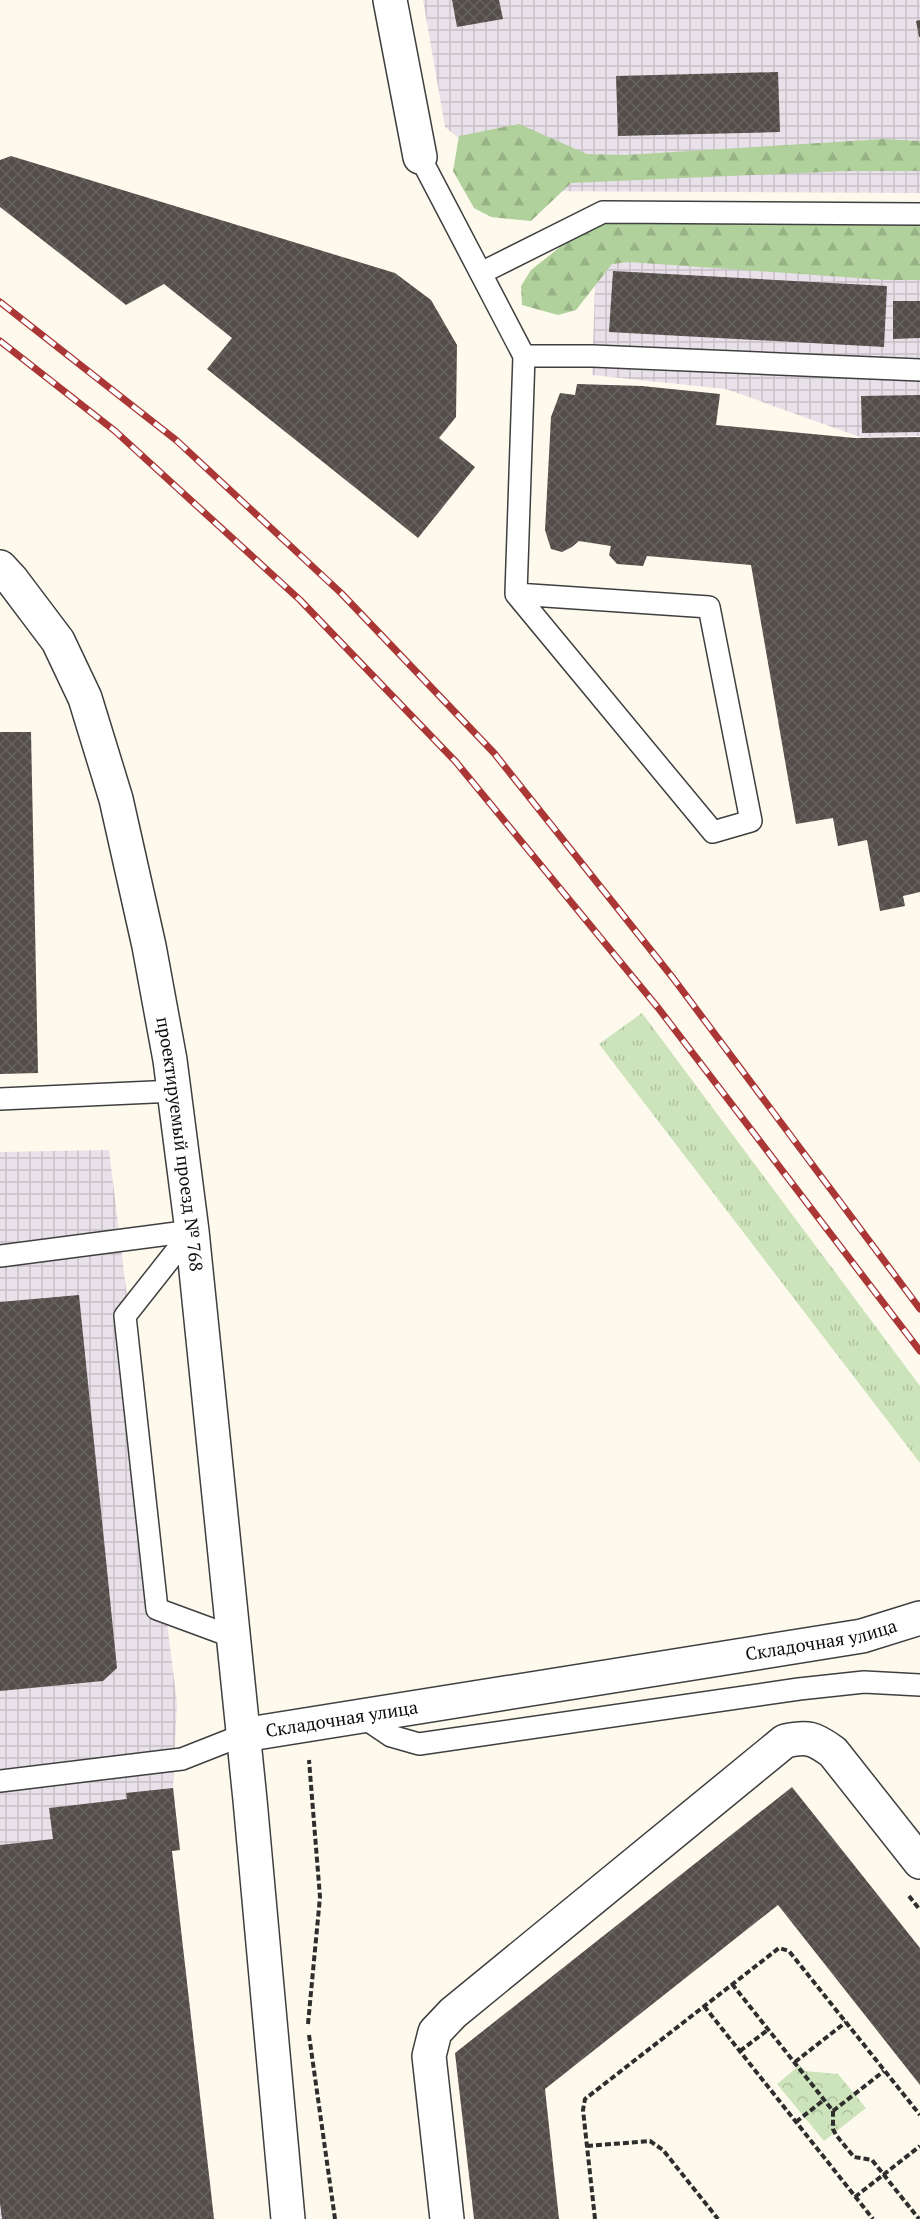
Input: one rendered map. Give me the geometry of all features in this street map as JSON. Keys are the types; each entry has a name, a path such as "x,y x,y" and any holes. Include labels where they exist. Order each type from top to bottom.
{"street":[{"path":"390,0 420,157"},
{"name":"проектируемый проезд № 768","path":"6,573 58,642 85,698 116,799 149,946 175,1092 192,1231 243,1735"},
{"name":"Складочная улица","path":"288,2219 243,1735 862,1636 920,1618"},
{"path":"447,2219 429,2056 435,2032 453,2013 785,1741 801,1737 816,1740 833,1752 920,1862"}],"lane":[{"path":"420,157 524,356 516,594 713,832 751,821 709,607 516,594"},
{"path":"481,273 603,212 920,214"},
{"path":"524,356 593,356 920,370"},
{"path":"0,1099 175,1092"},
{"path":"0,1256 192,1231"},
{"path":"192,1231 125,1316 157,1609 233,1637"},
{"path":"360,1715 391,1736 419,1744 799,1689 864,1682 920,1685"},
{"path":"0,1781 182,1759 243,1735"}],"path":[{"path":"309,1758 320,1897 308,2025 335,2219"},
{"path":"905,1891 920,1910"},
{"path":"595,2219 583,2110 585,2099 776,1950 783,1948 789,1951 920,2115"},
{"path":"732,1984 825,2099 833,2111 834,2132 846,2148 854,2157 873,2160 920,2219"},
{"path":"704,2006 873,2219"},
{"path":"795,2062 846,2022"},
{"path":"740,2051 769,2029"},
{"path":"833,2111 884,2071"},
{"path":"796,2122 825,2099"},
{"path":"587,2146 654,2142 663,2150 718,2219"},
{"path":"855,2197 920,2146"}],"shaded area":[{"path":"423,0 920,0 920,193 524,191 445,127"},
{"path":"596,256 920,272 920,436 860,437 726,389 592,375"},
{"path":"109,1150 177,1703 173,1788 180,1850 172,1851 214,2219 0,2219 0,1152"}],"green space":[{"path":"519,124 587,154 624,155 884,139 920,141 920,171 847,171 571,183 531,221 491,217 474,208 453,171 459,136"},
{"path":"624,218 920,219 920,280 886,280 629,262 612,264 576,310 558,315 522,305 521,286 531,270 589,224"},
{"path":"642,1013 920,1386 920,1463 599,1044"},
{"path":"800,2065 805,2071 838,2074 866,2108 824,2141 777,2084"}],"building":[{"path":"452,0 499,0 503,19 457,27"},
{"path":"920,20 920,37 919,37 916,21"},
{"path":"778,72 780,132 618,136 616,76"},
{"path":"11,156 395,273 431,300 457,345 456,417 439,438 475,467 418,538 207,369 232,338 164,284 126,305 0,207 0,160"},
{"path":"613,271 887,286 884,347 609,332"},
{"path":"893,301 920,301 920,338 893,339"},
{"path":"577,384 642,386 720,394 716,425 855,438 920,437 920,892 903,896 905,906 880,911 867,840 838,846 833,818 796,824 751,565 647,556 643,566 617,564 609,555 611,546 579,541 562,552 551,549 545,530 551,417 560,393 575,395"},
{"path":"920,395 920,432 862,433 861,396"},
{"path":"0,732 31,732 38,1073 0,1074"},
{"path":"79,1295 117,1668 103,1681 0,1691 0,1302"},
{"path":"792,1787 920,1948 920,2085 778,1905 545,2089 559,2219 474,2219 455,2053"},
{"path":"173,1788 180,1850 172,1851 214,2219 2,2219 0,2203 0,1845 53,1839 49,1808 127,1799 126,1793"}],"railway":[{"path":"0,302 176,440 341,593 494,753 673,978 920,1309"},
{"path":"0,341 115,431 300,600 456,762 659,1009 920,1351"}]}
